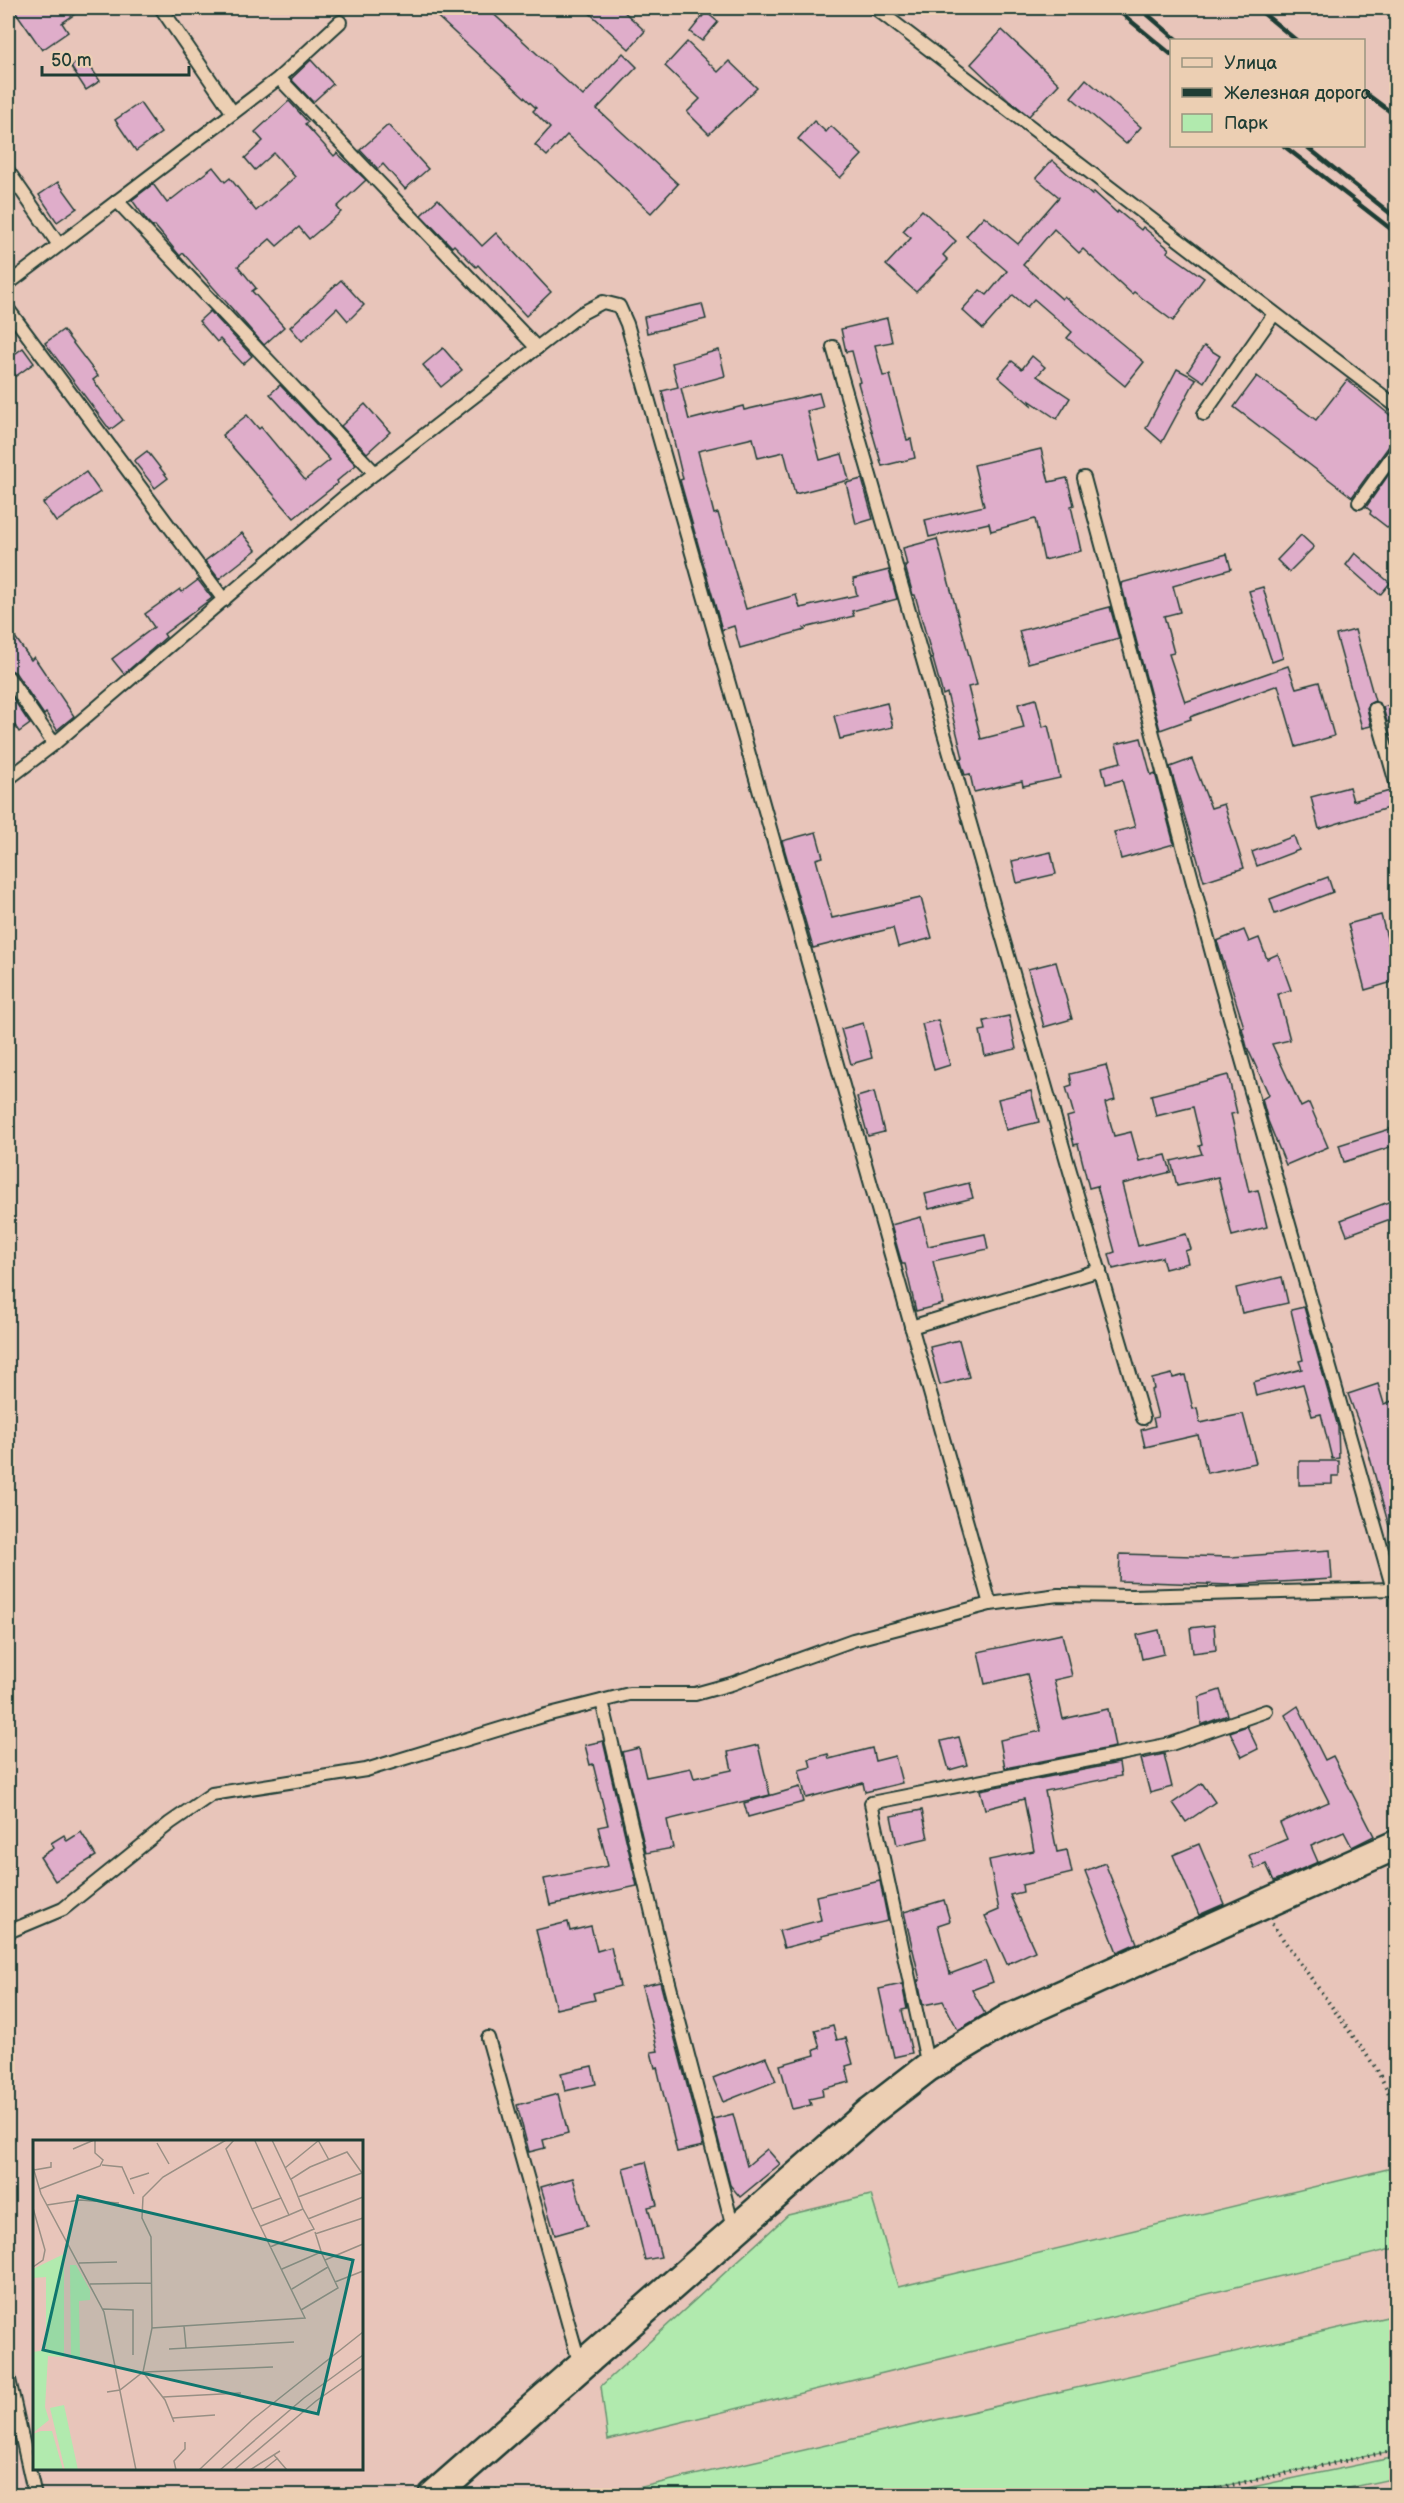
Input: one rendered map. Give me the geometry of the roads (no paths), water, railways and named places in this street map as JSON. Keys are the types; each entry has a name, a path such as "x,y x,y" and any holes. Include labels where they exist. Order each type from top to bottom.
{"street":[{"path":"433,2496 871,2111 928,2067 1008,2019 1396,1845"}],"lane":[{"path":"160,8 233,113"},
{"path":"874,8 1396,406"},
{"path":"8,285 279,78 340,22"},
{"path":"279,78 537,348"},
{"path":"8,171 59,245"},
{"path":"117,201 375,473"},
{"path":"8,779 54,744 375,473 582,313 603,302 619,306 627,324 990,1604"},
{"path":"8,309 224,600"},
{"path":"1204,414 1274,314"},
{"path":"833,347 1143,1418"},
{"path":"1359,502 1396,451"},
{"path":"8,1932 63,1909 170,1822 212,1794 366,1770 546,1715 629,1694 695,1694 731,1684 853,1640 990,1604 1058,1595 1133,1596 1395,1589 1214,961 1084,478"},
{"path":"8,677 54,744"},
{"path":"1375,709 1396,783"},
{"path":"911,1327 1100,1270"},
{"path":"602,1701 663,1960 734,2232"},
{"path":"928,2067 871,1803 1171,1744 1266,1711"},
{"path":"488,2038 580,2366"},
{"path":"8,2375 35,2496"}],"railway":[{"path":"1115,8 1170,53"},
{"path":"1140,8 1176,39"},
{"path":"1257,8 1295,39"},
{"path":"1365,93 1396,116"},
{"path":"1285,147 1396,233"},
{"path":"1307,147 1396,218"}]}
